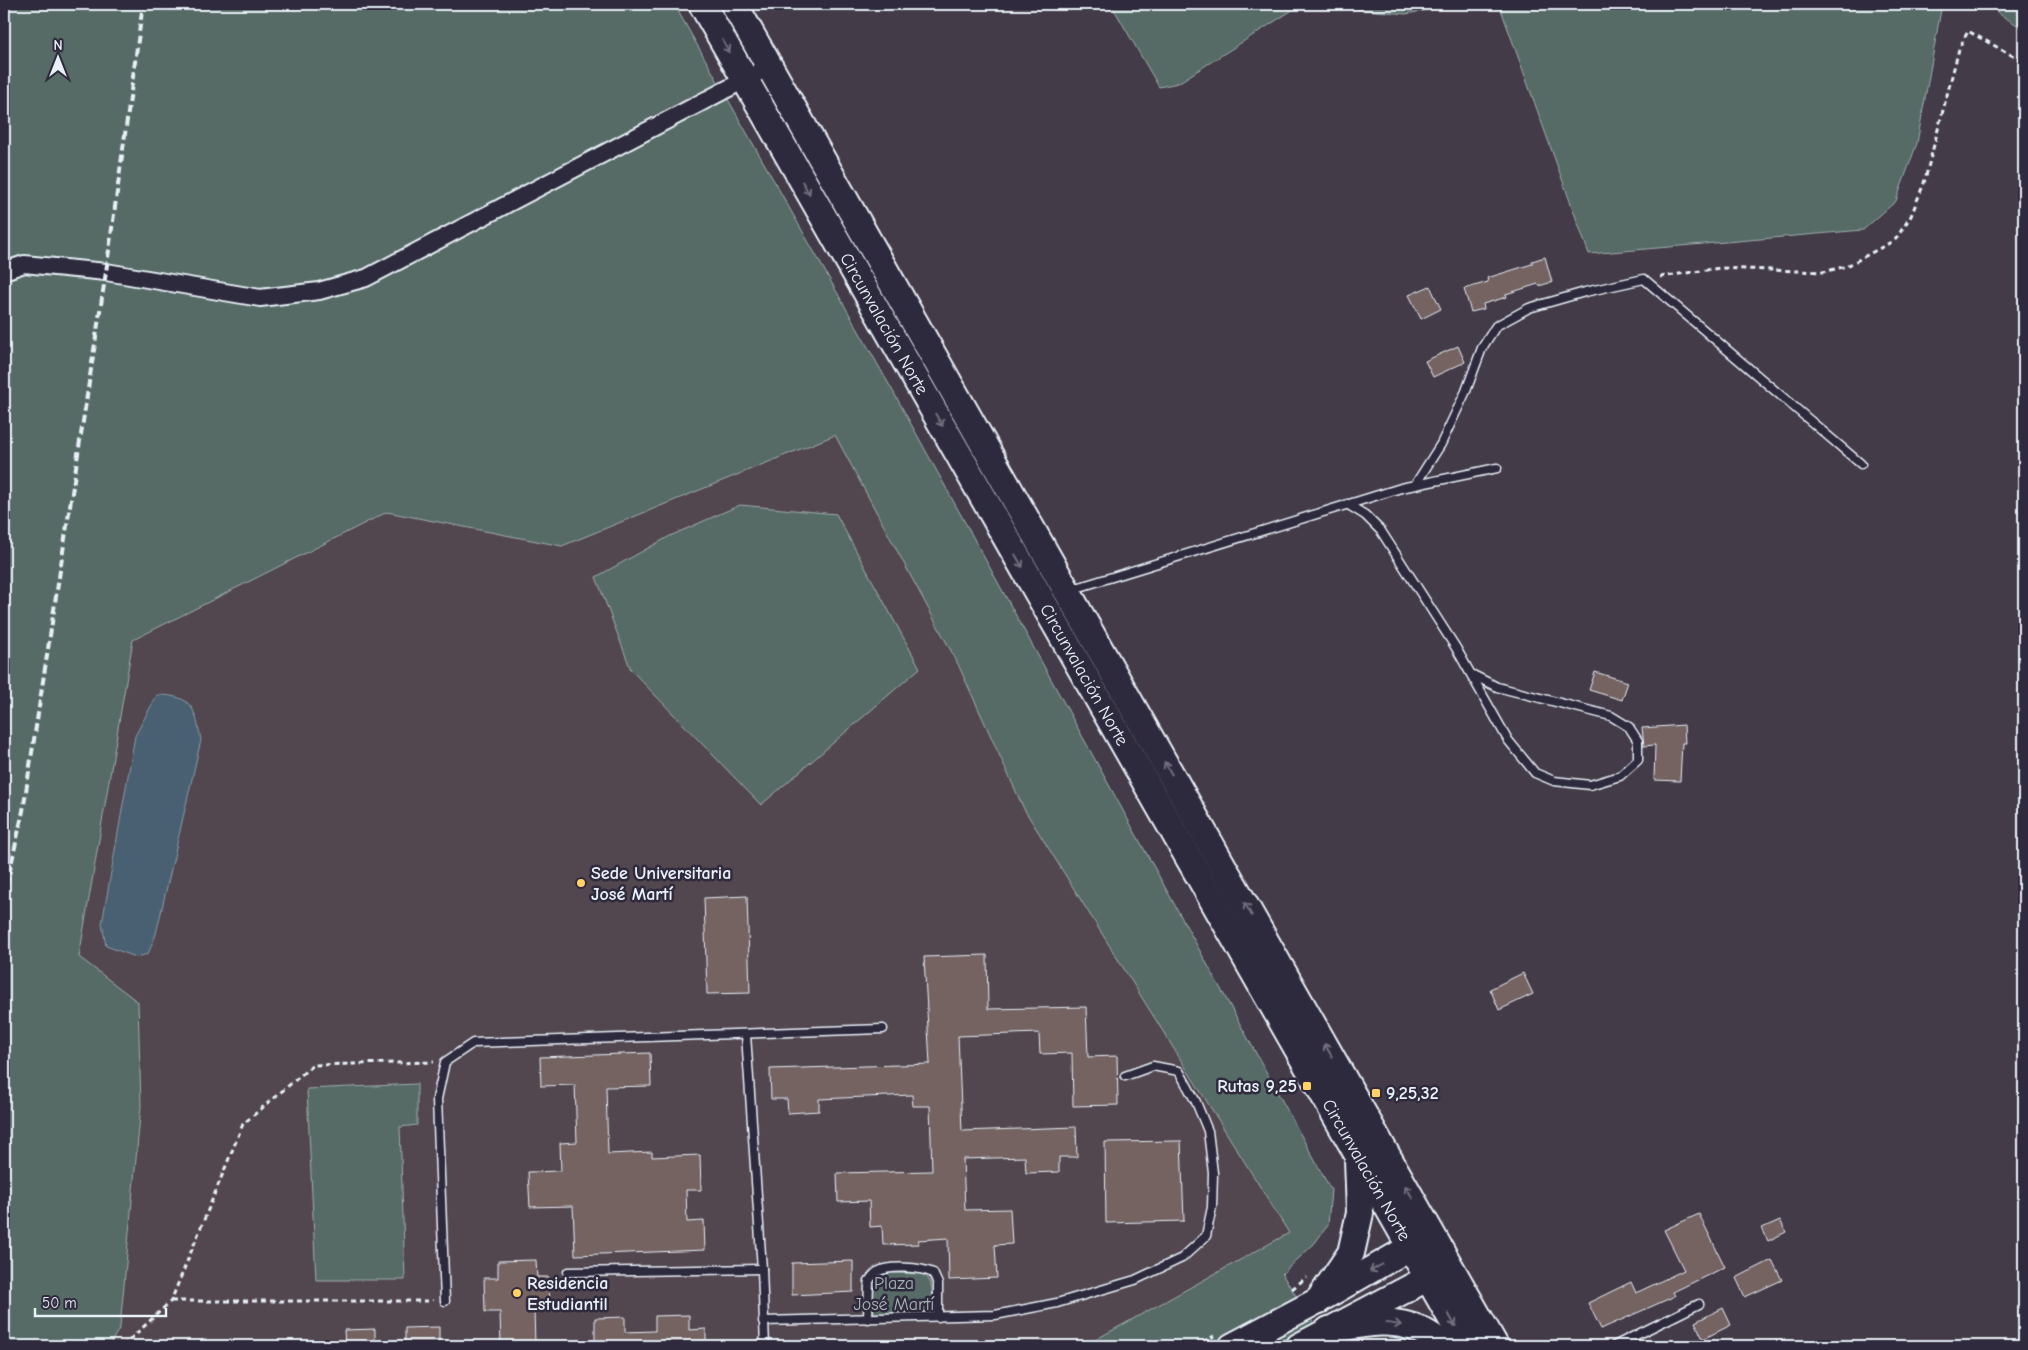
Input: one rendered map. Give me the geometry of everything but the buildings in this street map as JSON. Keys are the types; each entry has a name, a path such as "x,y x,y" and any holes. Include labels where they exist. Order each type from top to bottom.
{"highway":[{"name":"Circunvalación Norte","path":"702,4 1358,1153 1422,1241"},
{"name":"Circunvalación Norte","path":"734,4 1068,590 1422,1241 1440,1272 1495,1346"},
{"path":"1319,1300 1351,1253 1360,1213 1358,1153"},
{"name":"Circunvalación Norte","path":"1440,1272 1467,1346"},
{"path":"1329,1330 1373,1322 1394,1323 1419,1329 1446,1346"}],"main road":[{"path":"1226,1340 1319,1300 1422,1241"},
{"path":"1299,1346 1440,1272"}],"street":[{"path":"4,271 24,264 106,272 260,298 318,292 366,278 769,67"}],"lane":[{"path":"1415,485 1441,444 1466,391 1482,348 1496,326 1530,308 1585,292 1644,279 1861,464"},
{"path":"1068,590 1348,504 1415,485 1497,468"},
{"path":"1348,504 1365,515 1381,531 1456,648 1508,740 1535,773 1554,780 1590,785 1620,776 1638,760 1638,741 1634,734 1629,726 1611,716 1497,687 1471,674"},
{"path":"445,1300 437,1099 445,1062 473,1043 883,1029"},
{"path":"746,1035 762,1269 765,1346"},
{"path":"763,1321 995,1315 1058,1303 1134,1280 1182,1258 1206,1236 1212,1206 1213,1173 1208,1131 1196,1102 1179,1071 1153,1066 1125,1076"},
{"path":"868,1319 869,1281 876,1272 887,1268 923,1268 933,1272 938,1284 938,1317"},
{"path":"568,1272 762,1269"},
{"path":"1614,1346 1699,1304"}],"path":[{"path":"1644,279 1720,268 1823,272 1847,266 1895,240 1911,216 1924,184 1959,49 1968,31 2024,62"},
{"path":"123,1346 171,1300 243,1124 312,1065 445,1062"},
{"path":"1291,1290 1312,1272"},
{"path":"171,1300 445,1300"},
{"path":"1194,1346 1226,1340"}],"shaded area":[{"name":"Sede Universitaria José Martí","path":"836,434 957,662 1024,809 1289,1233 1084,1346 109,1346 120,1327 141,1106 138,1002 79,957 133,640 387,512 562,546"}],"green space":[{"path":"4,4 674,4 899,402 1331,1190 1328,1225 1314,1244 1282,1274 1328,1346 1084,1346 1289,1233 1024,809 957,662 835,435 562,546 387,512 133,640 79,957 138,1002 141,1106 120,1327 109,1346 4,1346"},
{"path":"1111,4 1302,4 1178,83 1159,87"},
{"path":"1306,4 1460,4 1406,14"},
{"path":"1499,4 1942,4 1917,143 1896,201 1863,230 1589,254"},
{"path":"1989,4 2024,4 2024,29 1999,14"},
{"path":"740,505 836,514 920,668 761,805 631,670 596,577 670,536"},
{"path":"417,1084 417,1125 400,1127 405,1280 316,1280 307,1089"},
{"name":"Plaza José Martí","path":"887,1273 923,1274 927,1277 933,1296 933,1312 874,1314 873,1282"}],"water":[{"path":"157,695 179,698 191,706 197,720 201,740 156,934 148,954 136,957 106,946 102,924 135,736"}],"waterway":[{"path":"4,21 6,21 7,4"}],"railway":[{"path":"4,897 23,811 106,272 143,4"}],"place":[{"name":"Sede Universitaria José Martí","path":"581,883"},
{"name":"Rutas 9,25","path":"1307,1086"},
{"name":"9,25,32","path":"1376,1093"},
{"name":"Residencia Estudiantil","path":"517,1293"}]}
